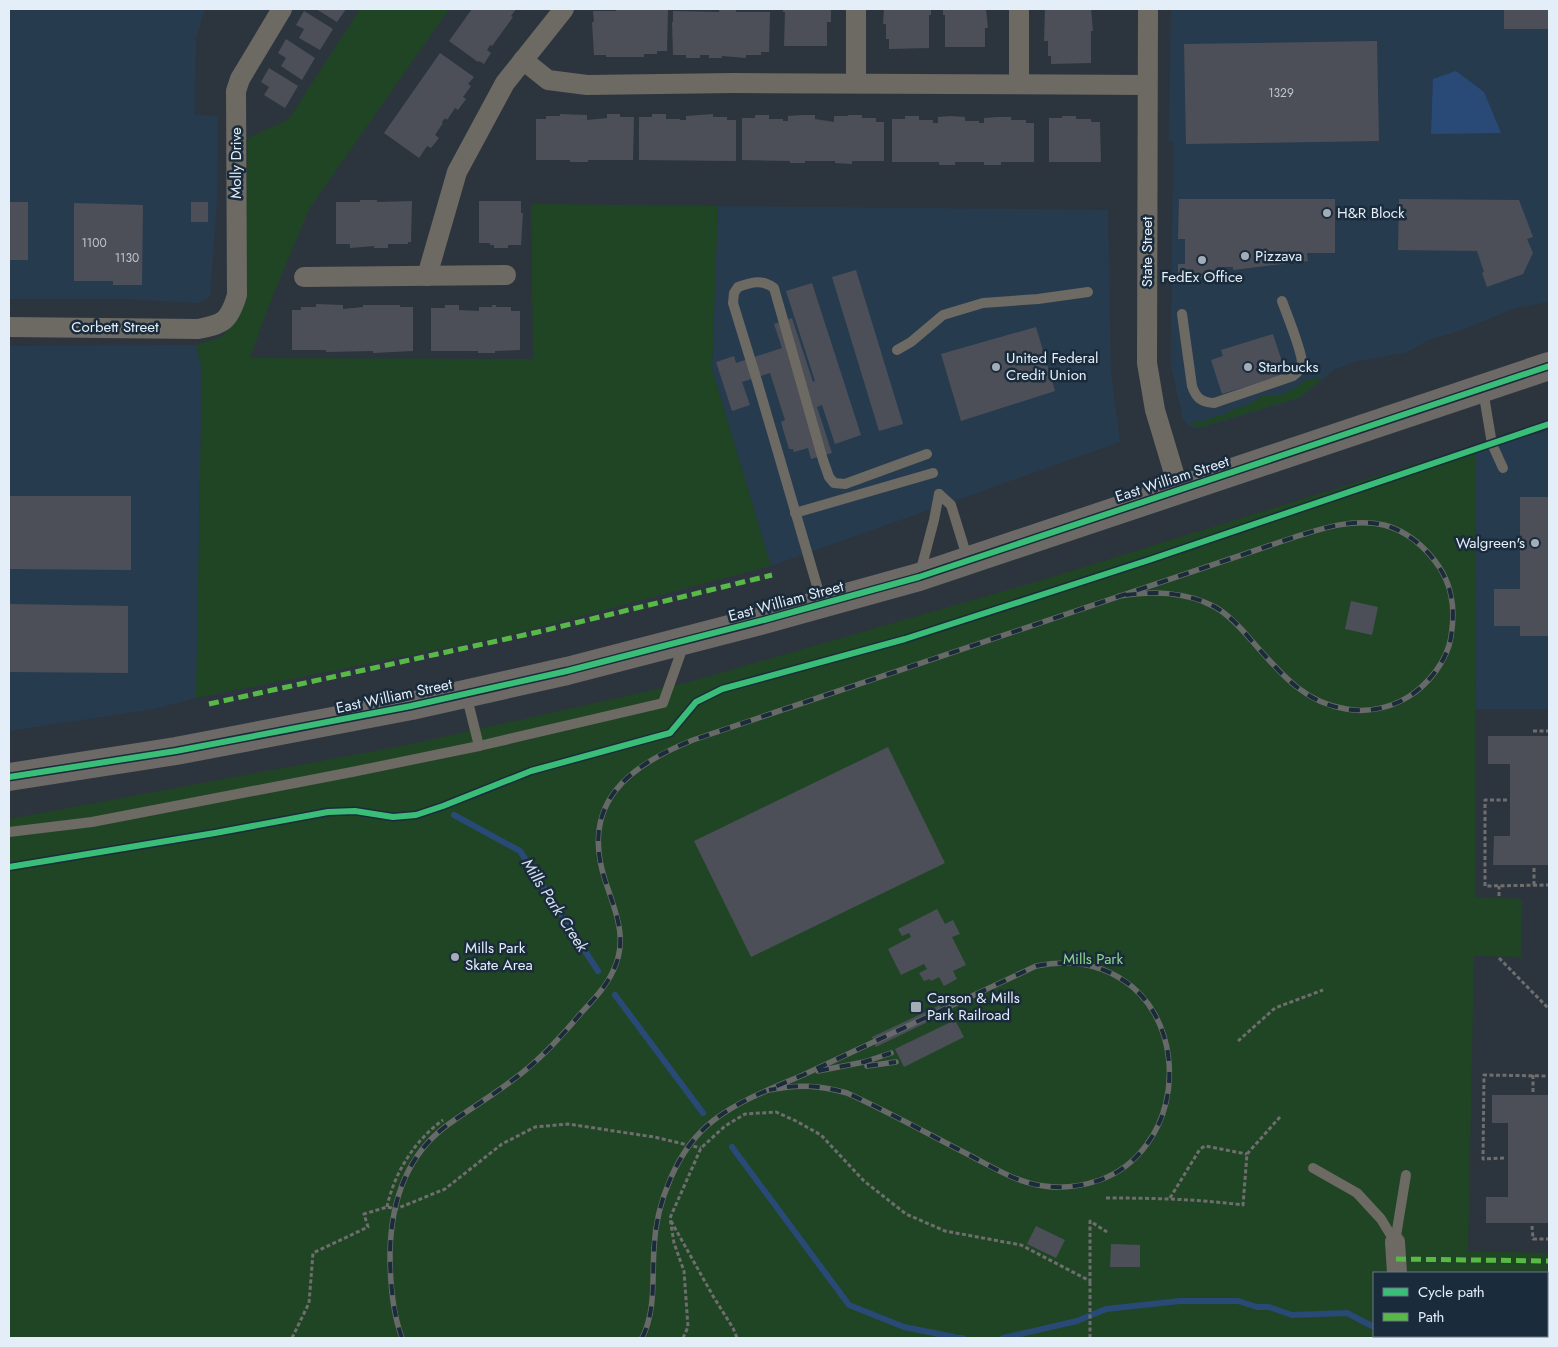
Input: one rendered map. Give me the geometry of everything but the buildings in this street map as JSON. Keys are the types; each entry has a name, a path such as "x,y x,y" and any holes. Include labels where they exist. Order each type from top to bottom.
{"main road":[{"name":"East William Street","path":"9,777 176,751 402,708 567,671 685,641 919,577 1549,366"}],"street":[{"name":"Molly Drive","path":"220,324 233,310 237,296 236,91 240,79 282,9"},
{"path":"427,276 457,172 505,83 564,9"},
{"path":"856,9 856,83"},
{"path":"1019,9 1019,84"},
{"name":"State Street","path":"1148,9 1147,363 1155,410 1179,490"},
{"path":"523,60 548,80 586,85 856,83 1147,85"},
{"path":"304,277 506,275"},
{"name":"Corbett Street","path":"9,327 198,329 220,324"},
{"path":"1395,1242 1397,1272"}],"lane":[{"path":"822,604 733,303 734,293 738,287 750,282 760,282 774,288 823,460 829,478 834,483 845,484 927,454"},
{"path":"897,350 911,342 943,315 975,305 1088,292"},
{"path":"1182,314 1192,386 1196,396 1204,402 1214,403 1293,376 1299,371 1302,364 1300,352 1282,301"},
{"path":"1483,389 1492,444 1503,468"},
{"path":"796,513 932,473"},
{"path":"919,577 939,494 951,505 969,560"},
{"path":"9,832 92,822 352,772 479,746 663,703 685,641"},
{"path":"466,693 479,746"},
{"path":"1313,1168 1357,1193 1381,1219 1395,1242"},
{"path":"1395,1242 1406,1175"}],"path":[{"path":"1533,731 1549,731"},
{"path":"1507,800 1485,800 1485,886 1549,885"},
{"path":"1534,867 1534,885"},
{"path":"1499,896 1500,886"},
{"path":"1500,958 1549,1009"},
{"path":"1238,1041 1275,1008 1323,990"},
{"path":"1504,1158 1483,1159 1484,1075 1549,1076"},
{"path":"1533,1075 1533,1093"},
{"path":"683,1338 688,1327 684,1271 674,1243 670,1218 701,1148 726,1126 745,1114 776,1112 821,1136 864,1181 906,1214 945,1231 1021,1245 1090,1281"},
{"path":"1106,1198 1170,1198 1203,1200 1243,1206 1247,1154 1280,1117"},
{"path":"386,1207 396,1178 409,1156 423,1138 443,1120"},
{"path":"292,1338 309,1303 313,1253 368,1227 364,1214 386,1207 396,1209 445,1189 502,1144 535,1127 568,1124 654,1137 701,1148"},
{"path":"1170,1198 1200,1149 1205,1146 1247,1154"},
{"path":"670,1218 737,1338"},
{"path":"1090,1338 1090,1220 1107,1232"},
{"path":"1532,1226 1533,1239 1549,1239"}],"shaded area":[{"path":"9,9 205,9 196,38 195,115 218,116 217,200 210,296 199,303 126,299 9,299"},
{"path":"1171,9 1549,9 1549,302 1515,308 1462,330 1426,341 1408,352 1353,362 1335,369 1300,398 1197,429 1188,425 1183,419 1171,366 1173,141 1169,141"},
{"path":"718,206 1108,210 1111,372 1120,442 771,566 712,369"},
{"path":"196,345 202,369 196,698 154,709 9,731 9,346"},
{"path":"1549,430 1549,709 1476,709 1476,445 1538,434"}],"green space":[{"path":"360,9 449,9 309,209 266,313 250,358 533,359 531,204 718,206 712,369 771,566 506,636 196,698 202,369 196,345 221,337 236,321 243,302 248,138 289,119"},
{"path":"1307,379 1322,379 1299,398 1198,428 1189,423 1222,415 1248,405 1262,396 1280,395 1295,388"},
{"name":"Mills Park","path":"1476,445 1475,897 1522,899 1521,957 1474,956 1468,1251 1549,1253 1549,1338 9,1338 9,819 412,744 689,682 1049,578"}],"water":[{"path":"1456,71 1484,92 1501,133 1431,134 1433,79"}],"waterway":[{"name":"Mills Park Creek","path":"454,815 520,851 598,971"},
{"path":"615,995 703,1113"},
{"path":"732,1147 849,1305 904,1327 954,1337"},
{"path":"1003,1338 1077,1321 1106,1309 1180,1301 1238,1301 1257,1307 1269,1307 1292,1315 1347,1313 1373,1326"},
{"path":"953,1338 963,1338"}],"railway":[{"path":"402,1338 396,1318 390,1253 393,1217 403,1183 420,1152 432,1138 532,1064 566,1031 599,993 610,977 618,959 620,936 619,925 599,853 599,829 605,809 615,791 630,775 648,762 693,740 1295,537 1338,525 1372,523 1396,529 1407,535 1427,552 1442,573 1448,584 1453,606 1453,616 1449,646 1441,663 1423,686 1394,704 1378,709 1354,710 1317,700 1292,684 1234,622 1215,607 1180,595 1144,593 1131,594 1119,596"},
{"path":"642,1338 650,1317 654,1248 659,1213 671,1178 689,1145 701,1132 714,1120 746,1100 1036,966 1047,964 1070,963 1092,966 1123,980 1141,995 1154,1013 1163,1034 1168,1057 1169,1080 1166,1103 1158,1125 1147,1144 1126,1166 1107,1177 1086,1184 1065,1187 1051,1187 1025,1182 997,1170 847,1093 808,1086 769,1090"},
{"path":"818,1071 864,1062 891,1053"},
{"path":"867,1066 896,1062"}],"marked path":[{"path":"209,704 538,632 772,575"},
{"path":"1396,1259 1549,1261"}],"cycle path":[{"path":"9,777 176,751 411,706 567,671 764,620 919,577 1549,366"},
{"path":"9,867 328,812 355,811 393,817 416,815 531,771 670,733 696,702 722,689 905,639 1149,560 1549,424"}],"place":[{"name":"H&R Block","path":"1327,213"},
{"name":"Pizzava","path":"1245,256"},
{"name":"FedEx Office","path":"1202,260"},
{"name":"United Federal Credit Union","path":"996,367"},
{"name":"Starbucks","path":"1248,367"},
{"name":"Walgreen's","path":"1535,543"},
{"name":"Mills Park Skate Area","path":"455,957"},
{"name":"Carson & Mills Park Railroad","path":"916,1007"}]}
